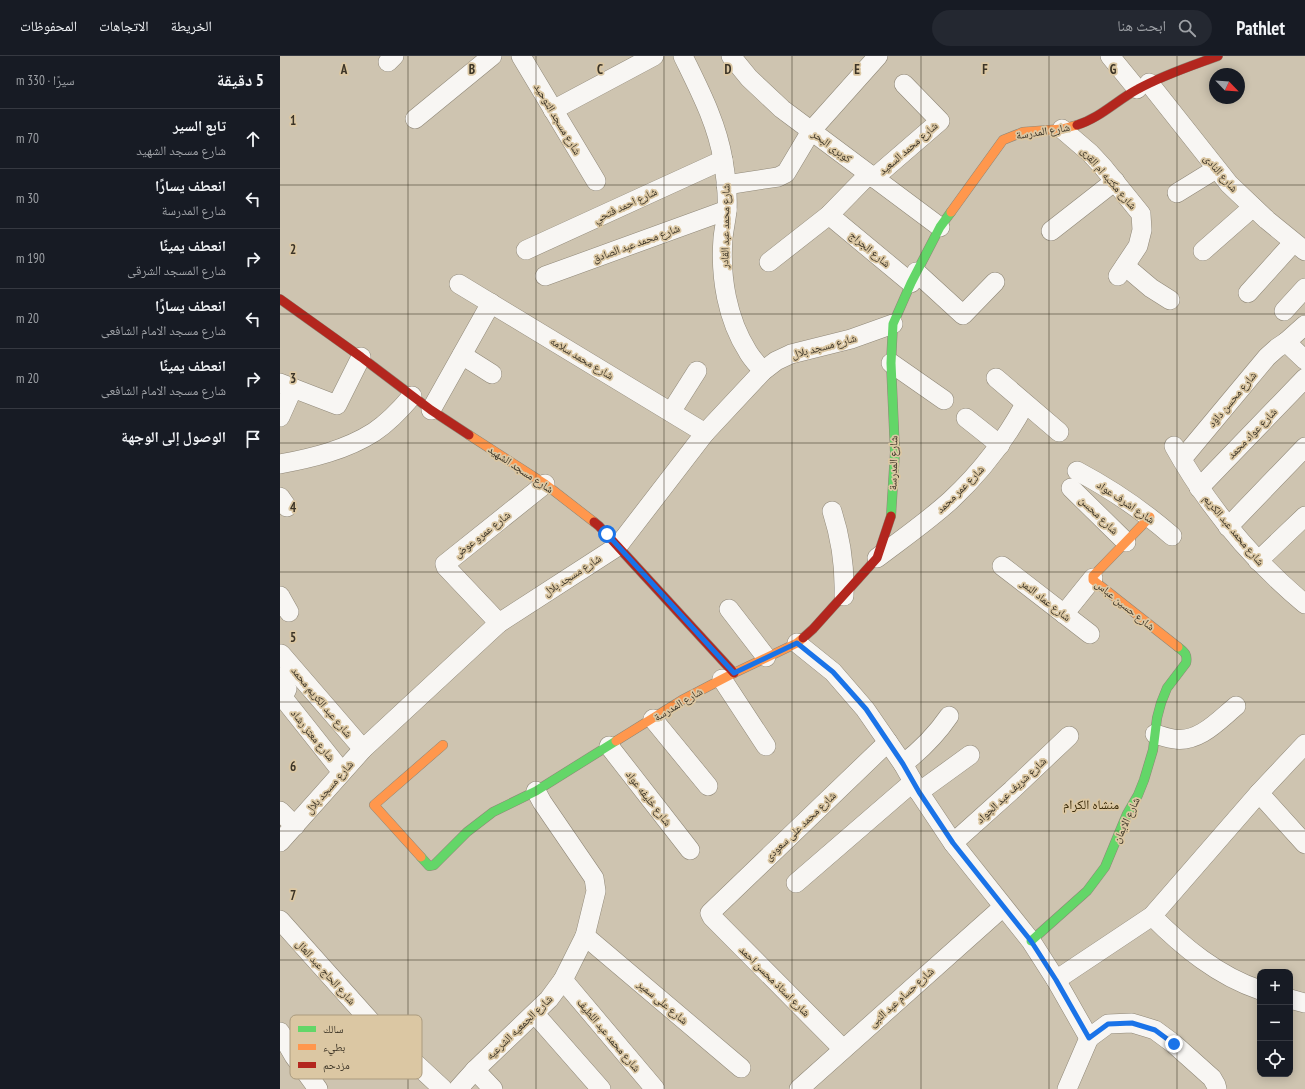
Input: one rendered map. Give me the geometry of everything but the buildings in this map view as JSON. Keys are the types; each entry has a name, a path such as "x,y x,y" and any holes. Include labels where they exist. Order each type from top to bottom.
{"street":[{"path":"415,119 492,56"},
{"name":"شارع مسجد التوحيد","path":"521,56 596,181"},
{"path":"553,110 654,56"},
{"name":"شارع محمد عبد القادر","path":"683,56 710,113 723,160 727,210 723,238 722,262 730,309 737,332 748,352 763,371"},
{"name":"كوبرى البحر","path":"731,56 749,78 782,109 940,227"},
{"path":"726,185 778,177 786,173 811,131 878,56"},
{"name":"شارع النادى","path":"1110,56 1143,86 1229,184 1299,247"},
{"name":"شارع المدرسة","path":"443,745 374,805 375,808 428,865 434,865 467,832 494,812 536,791 682,700 766,657 797,643 813,629 877,558 892,513 895,452 891,363 893,324 940,227 1003,140 1023,132 1062,129 1091,120 1119,100 1143,86 1218,56"},
{"name":"شارع محمد السعيد","path":"871,176 940,121 904,84"},
{"name":"شارع مكتبه ام القرى","path":"1062,129 1090,153 1115,181 1141,214 1142,230 1138,246 1121,271 1170,300"},
{"name":"شارع احمد فتحي","path":"526,250 723,160"},
{"path":"1177,193 1216,169"},
{"path":"769,262 829,215 871,176"},
{"path":"1051,231 1115,181"},
{"path":"1203,251 1253,207"},
{"name":"شارع محمد عبد الصادق","path":"545,276 727,210"},
{"name":"شارع الجراج","path":"829,215 963,314 965,314 995,282"},
{"path":"1248,293 1299,247"},
{"name":"شارع محمد سلامه","path":"459,284 706,433"},
{"path":"1284,311 1305,288"},
{"name":"شارع مسجد الشهيد","path":"280,300 361,357 431,410 546,484 599,526 618,546 728,676"},
{"path":"431,410 491,303"},
{"name":"شارع مسجد بلال","path":"280,842 363,749 499,623 618,546 706,433 763,371 776,361 791,354 851,339 893,324"},
{"name":"شارع محسن داؤد","path":"1178,453 1267,357 1305,325"},
{"path":"1286,342 1305,360"},
{"path":"462,355 492,374"},
{"path":"280,417 287,386 337,405 361,357"},
{"path":"891,363 944,400"},
{"path":"671,412 697,370"},
{"path":"996,378 1059,432"},
{"name":"شارع عواد محمد","path":"1199,488 1305,378"},
{"path":"280,464 303,460 352,444 374,432 394,416 412,396"},
{"name":"شارع عمر محمد","path":"877,558 952,499 977,473 1000,445 1025,404"},
{"path":"966,418 1000,445"},
{"path":"1228,527 1305,447"},
{"name":"شارع محمد عبد الكريم","path":"1178,453 1199,488 1228,527 1258,561 1284,587 1305,604"},
{"name":"شارع اشرف عواد","path":"1074,480 1103,485 1127,500 1172,536"},
{"name":"شارع محسن","path":"1074,480 1126,542"},
{"name":"شارع عمرو عوض","path":"499,623 446,567 445,564 546,484"},
{"path":"832,511 842,553 844,596"},
{"path":"1258,561 1305,516"},
{"name":"شارع حسين عباس","path":"1150,517 1093,576 1094,582 1186,654"},
{"name":"شارع عماد النمر","path":"1002,566 1090,634"},
{"path":"1064,614 1093,578"},
{"path":"280,596 289,612"},
{"path":"728,609 766,657"},
{"path":"797,643 833,672 866,709 953,843 1031,941 1056,980 1089,1038"},
{"name":"شارع عبد الكريم محمد","path":"282,654 363,749"},
{"name":"شارع الايمان","path":"1031,941 1087,891 1104,867 1127,814 1138,795 1144,780 1152,755 1157,718 1161,703 1167,688 1186,663 1186,654"},
{"path":"728,676 766,746"},
{"name":"شارع معتز رشاد","path":"280,677 287,689 283,697 284,699 342,772"},
{"path":"1156,734 1174,739 1185,739 1196,736 1206,732 1236,706"},
{"path":"903,764 929,742 949,716"},
{"path":"653,719 708,786"},
{"name":"شارع شريف عبد الجواد","path":"953,843 1069,736"},
{"name":"شارع محمد على سعودى","path":"712,910 888,742"},
{"path":"1056,980 1152,916 1305,744"},
{"name":"شارع خليفه عواد","path":"609,746 690,850"},
{"path":"796,883 916,787 970,754"},
{"name":"شارع الجمعيه الشرعيه","path":"458,1089 475,1070 549,999 564,980 585,936 596,891 594,878 536,791"},
{"path":"1259,794 1304,840"},
{"path":"280,810 295,826"},
{"name":"شارع حسام عبد النبى","path":"799,1089 1003,907"},
{"name":"شارع استاذ محسن احمد","path":"712,910 710,913 712,917 843,1049"},
{"path":"1152,916 1170,935 1211,966 1257,989"},
{"name":"شارع الحاج عبد العال","path":"280,920 365,1015"},
{"name":"شارع على سمير","path":"585,936 741,1068"},
{"name":"شارع محمد عبد اللطيف","path":"564,980 655,1089"},
{"path":"1293,1000 1305,1003"},
{"path":"535,1014 600,1089"},
{"path":"1067,1089 1089,1038 1108,1024 1132,1023 1155,1030 1174,1044 1212,1078 1216,1085 1216,1089"},
{"path":"280,1032 290,1049"},
{"name":"شارع الحاج عبد العال","path":"422,1070 443,1089"},
{"path":"475,1070 493,1089"},
{"path":"311,1079 318,1089"}],"traffic: fast":[{"path":"891,516 895,452 891,363 893,324 911,283 940,227 951,212"},
{"path":"1031,941 1087,891 1105,867 1127,814 1138,795 1144,780 1153,750 1157,718 1161,703 1167,688 1186,663 1186,655 1178,647"},
{"path":"421,857 429,866 434,865 467,832 493,812 536,791 616,741"}],"traffic: slow":[{"path":"951,212 1003,140 1023,132 1062,129 1077,125"},
{"path":"469,435 545,484 594,522"},
{"path":"1150,517 1093,576 1093,580 1178,647"},
{"path":"616,741 682,700 797,643 803,638"},
{"path":"421,857 374,805 443,745"}],"traffic: jam":[{"path":"1077,125 1093,118 1130,93 1157,79 1218,56"},
{"path":"280,299 361,357 431,410 469,435"},
{"path":"803,638 813,629 877,558 891,516"},
{"path":"594,522 734,673"}],"district":[{"name":"منشاه الكرام","path":"1091,804"}],"route":[{"path":"607,534 734,673 797,643 833,672 866,709 953,843 1031,941 1056,980 1089,1038 1108,1024 1132,1023 1155,1030 1174,1044"}]}
